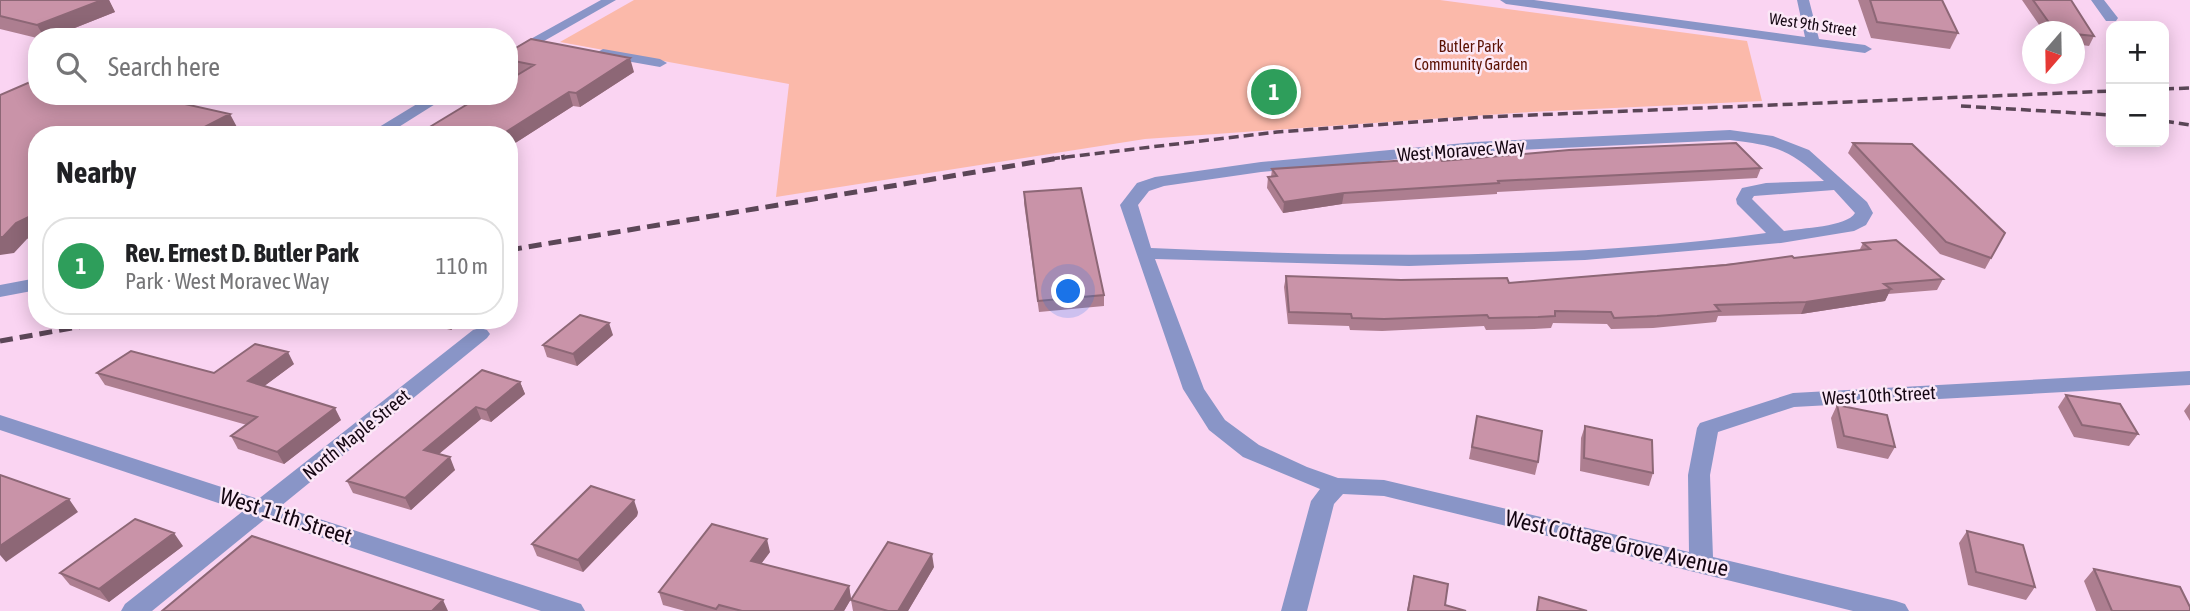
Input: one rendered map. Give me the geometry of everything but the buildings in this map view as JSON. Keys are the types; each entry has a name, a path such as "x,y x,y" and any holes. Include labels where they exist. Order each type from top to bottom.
{"street":[{"path":"518,52 610,0"},
{"name":"West 9th Street","path":"1508,0 1865,48"},
{"path":"1803,0 1813,41"},
{"path":"2097,0 2111,18"},
{"path":"537,41 559,46"},
{"path":"584,50 660,63"},
{"path":"389,126 426,105"},
{"name":"West Moravec Way","path":"1144,253 1271,260 1460,261 1678,249 1781,238 1849,227 1860,221 1864,213 1861,206 1803,153 1790,146 1730,135 1475,147 1288,165 1161,181 1143,187 1129,205 1144,253 1194,389 1217,425 1251,451 1298,473 1337,486"},
{"path":"1781,238 1750,210 1744,199 1748,192 1766,188 1840,185"},
{"path":"0,291 28,286"},
{"name":"North Maple Street","path":"134,611 480,334"},
{"name":"West 10th Street","path":"1701,562 1699,475 1708,428 1745,414 1793,400 2190,378"},
{"name":"West 11th Street","path":"0,422 572,611"},
{"path":"1294,611 1324,501 1337,486"},
{"name":"West Cottage Grove Avenue","path":"1337,486 1384,488 1896,611"}],"green space":[{"name":"Butler Park Community Garden","path":"634,0 1440,0 1747,41 1762,101 1530,112 1145,139 776,197 789,84 560,42"}],"railway":[{"path":"2169,89 2190,88"},
{"path":"1061,158 1277,132 1484,117 2106,91"},
{"path":"1961,106 2106,115"},
{"path":"2169,122 2190,125"},
{"path":"1061,158 1065,157"},
{"path":"518,248 1061,158"},
{"path":"1050,159 1061,158"},
{"path":"0,341 67,329"}],"place":[{"name":"Rev. Ernest D. Butler Park","path":"1274,92"}]}
